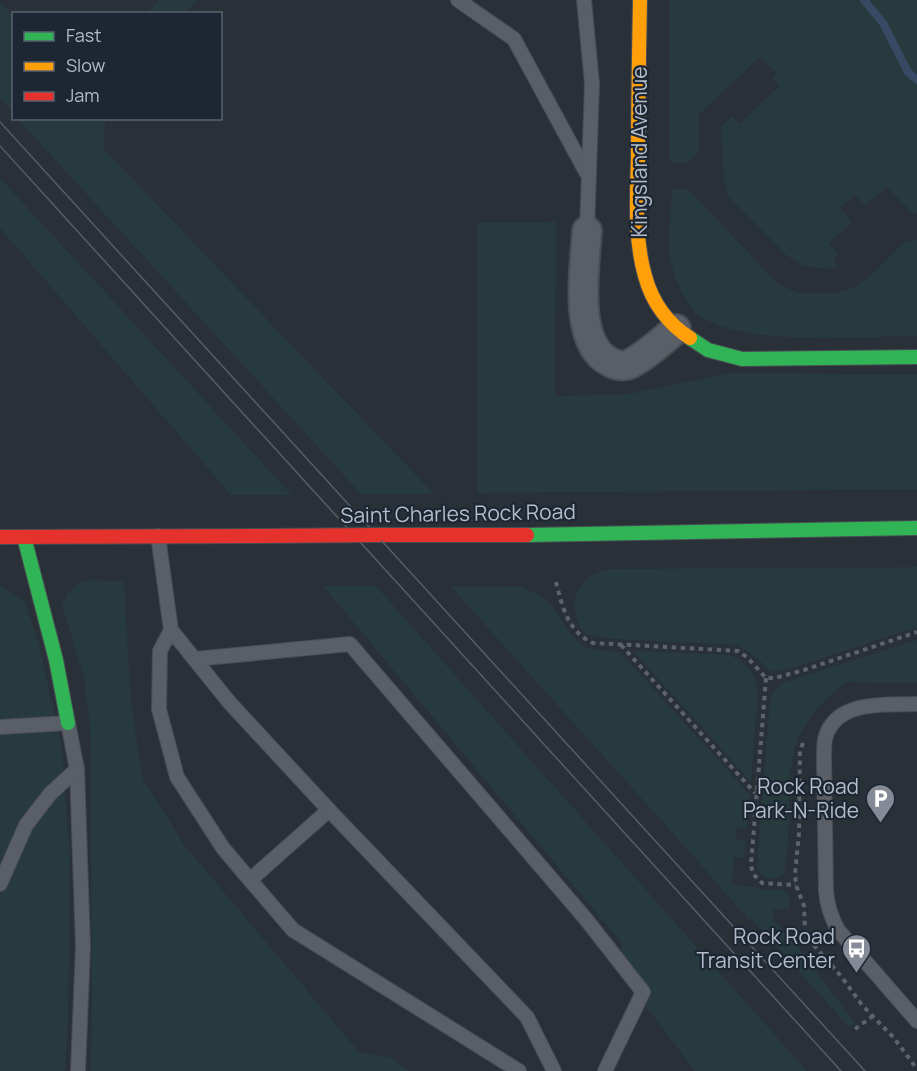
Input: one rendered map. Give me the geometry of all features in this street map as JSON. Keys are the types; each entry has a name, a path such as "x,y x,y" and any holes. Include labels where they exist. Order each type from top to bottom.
{"main road":[{"name":"Kingsland Avenue","path":"640,0 637,204 639,245 645,277 657,305 676,329 708,350 741,359 917,357"},
{"name":"Saint Charles Rock Road","path":"0,537 474,536 917,528"},
{"path":"24,537 56,660 68,723"}],"street":[{"path":"587,231 584,316 590,341 602,358 619,366 629,364 676,329"}],"lane":[{"path":"458,0 514,39 588,174"},
{"path":"584,0 592,84 587,231"},
{"path":"158,536 171,630 229,702 527,1017 554,1071"},
{"path":"171,630 160,651 159,709 177,777 223,848 293,930 519,1071"},
{"path":"195,660 350,644 585,918 643,992 605,1071"},
{"path":"917,704 863,706 847,712 836,721 826,737 824,758 826,891 831,918 838,930 917,1021"},
{"path":"0,727 68,723 77,769 83,947 78,1071"},
{"path":"0,884 26,825 50,794 77,769"},
{"path":"250,880 329,810"}],"path":[{"path":"556,582 564,610 575,632 593,643 738,651 747,657 766,678 751,865 753,874 762,883 796,885"},
{"path":"766,678 775,678 804,670 917,632"},
{"path":"618,644 756,793"},
{"path":"855,1029 873,1016"}],"green space":[{"path":"159,0 197,0 186,12 148,12"},
{"path":"670,0 917,0 917,213 913,214 887,187 865,205 854,195 840,208 852,222 829,243 838,254 833,259 839,267 817,268 802,265 786,255 728,196 724,180 721,126 732,117 740,124 780,85 772,78 776,73 760,57 698,115 698,150 691,160 677,163 670,160"},
{"path":"0,3 12,14 12,112 0,98"},
{"path":"19,120 105,120 104,149 434,494 361,494"},
{"path":"0,178 292,495 231,495 0,228"},
{"path":"678,188 687,190 696,197 778,284 798,293 837,293 855,287 904,243 917,239 917,336 804,338 773,336 720,326 700,316 685,297 671,262 669,239 672,190"},
{"path":"556,222 555,396 629,394 732,373 917,375 917,489 477,493 477,223"},
{"path":"917,567 917,627 775,672 769,670 755,656 737,645 614,639 586,635 579,625 576,614 576,594 581,586 588,578 609,569"},
{"path":"91,580 124,582 131,704 143,779 185,846 359,1052 390,1057 409,1071 91,1071 90,725 84,677 62,606 72,588"},
{"path":"0,585 25,602 39,644 62,749 70,860 65,1071 0,1071"},
{"path":"323,586 376,586 807,1071 695,1071 629,984 620,941"},
{"path":"518,586 547,601 580,643 595,649 620,652 750,795 747,828 737,827 736,839 746,840 744,857 734,857 732,885 755,887 761,890 783,890 789,895 789,909 773,909 773,921 790,936 855,1023 849,1027 751,918 749,920 451,587"},
{"path":"917,640 917,683 845,682 815,710 797,739 790,772 788,842 784,874 772,878 765,877 757,868 769,707 773,692 782,683"},
{"path":"633,651 729,655 746,665 753,674 758,693 751,782"}],"waterway":[{"path":"864,0 883,23 908,72 917,80"}],"tram line":[{"path":"0,122 865,1071"},
{"path":"0,146 841,1071"}],"traffic: fast":[{"path":"690,338 708,350 742,359 917,357"},
{"path":"527,535 917,528"},
{"path":"24,537 56,660 68,723"}],"traffic: slow":[{"path":"640,0 637,202 639,247 648,286 657,303 668,319 690,338"}],"traffic: jam":[{"path":"377,535 527,535"},
{"path":"261,536 377,535"},
{"path":"0,537 261,536"}],"place":[{"name":"Rock Road Park-N-Ride","path":"880,824"},
{"name":"Rock Road Transit Center","path":"856,974"}]}
